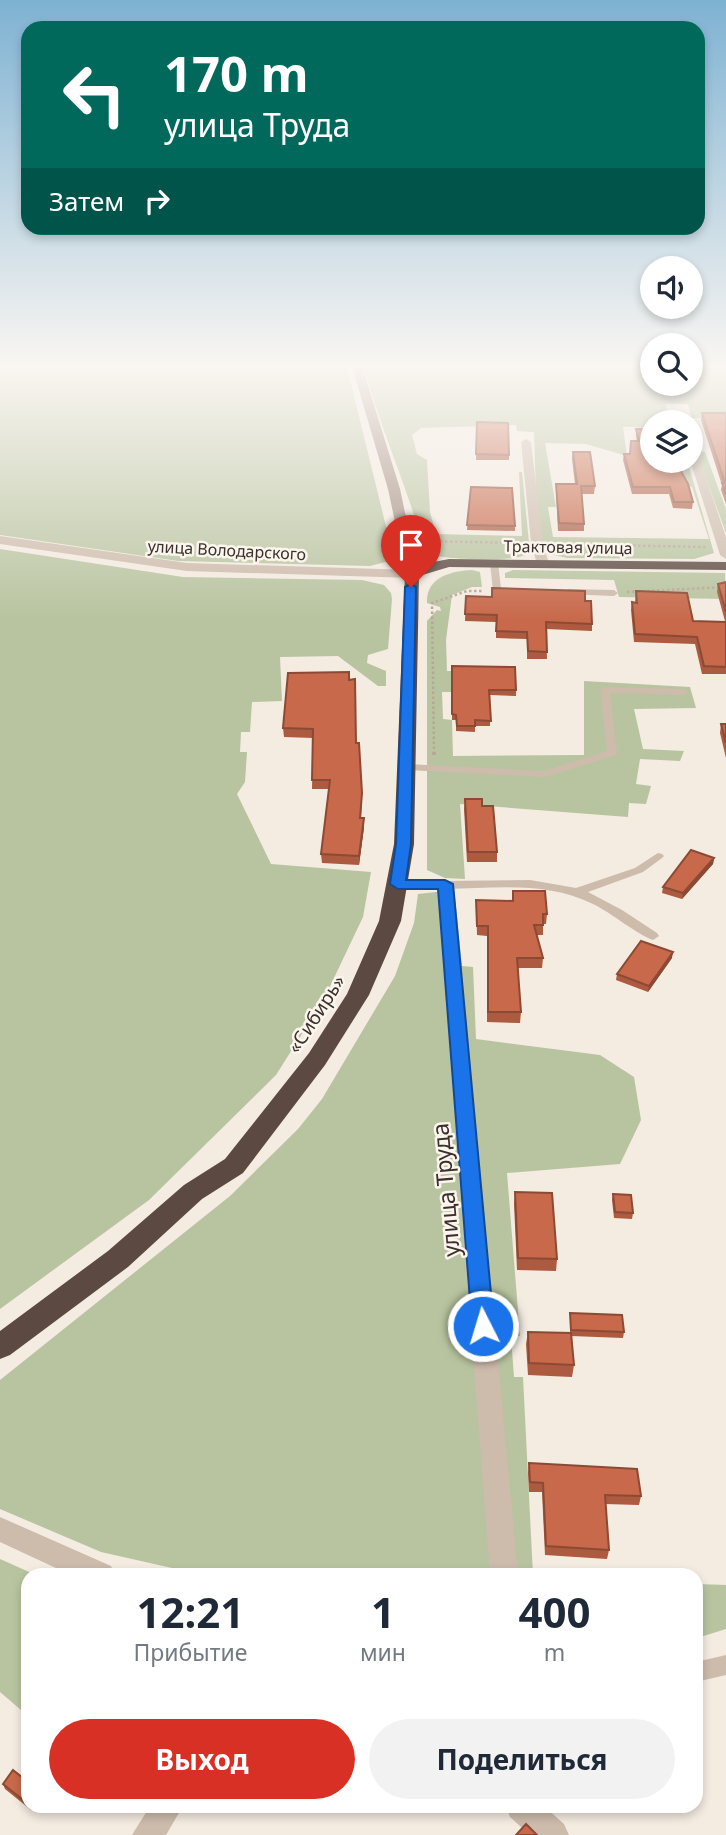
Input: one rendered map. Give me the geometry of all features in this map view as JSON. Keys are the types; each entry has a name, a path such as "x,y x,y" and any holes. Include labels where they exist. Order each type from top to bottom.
{"highway":[{"name":"Трактовая улица","path":"411,574 438,565 494,563 726,566"},
{"name":"«Сибирь»","path":"0,1346 118,1259 193,1192 234,1166 317,1059 358,996 383,943 398,884 404,844 411,574"}],"street":[{"path":"382,449 394,489 411,574"},
{"path":"527,449 537,543 542,564"},
{"path":"699,473 725,551"},
{"name":"улица Володарского","path":"0,540 187,567 378,573"},
{"path":"378,573 411,574"},
{"path":"378,573 411,574"},
{"path":"398,884 445,884"},
{"name":"улица Труда","path":"445,884 503,1568"},
{"path":"0,1530 86,1568"},
{"path":"148,1835 163,1813"},
{"path":"529,1813 553,1835"}],"lane":[{"path":"494,563 497,590 523,591"},
{"path":"562,592 614,593"},
{"path":"407,766 545,774 612,753 605,690 684,692"},
{"path":"578,892 639,870 658,856"},
{"path":"445,884 537,885 578,892 614,908 653,936"},
{"path":"703,1670 726,1665"}],"path":[{"path":"405,541 537,543 725,551"},
{"path":"614,593 726,587"},
{"path":"434,768 432,603 467,591 497,590"}],"green space":[{"path":"0,449 367,449 391,547 389,561 370,566 178,561 0,535"},
{"path":"391,449 416,449 417,454 427,460 430,512 436,534 522,536 519,472 522,472 530,552 512,558 466,559 430,555 424,550"},
{"path":"535,449 546,449 556,507 548,507 553,537 709,539 692,487 685,486 682,473 691,473 714,553 694,559 567,558 553,555 546,550 540,528"},
{"path":"602,449 626,449 627,456"},
{"path":"703,452 726,509 726,533 703,470"},
{"path":"0,549 183,577 362,580 384,585 391,593 392,599 388,649 368,655 367,663 386,671 386,686 378,686 338,656 280,657 282,701 252,702 250,732 241,732 240,752 247,752 245,782 237,794 271,864 371,872 363,917 324,999 276,1075 149,1200 0,1309"},
{"path":"472,570 480,572 482,587 472,587 452,595 446,640 447,671 452,671 451,692 442,692 443,719 452,720 453,756 584,755 584,681 690,687 696,708 634,709 643,749 684,751 680,761 640,759 636,784 651,786 646,804 629,803 628,817 460,804 465,879 445,878 427,870 427,621 437,610 441,611 440,607 427,603 428,594 435,581 448,574"},
{"path":"513,570 725,573 726,599 619,597 614,580 505,578 505,573"},
{"path":"454,890 462,966 473,967 476,1039 600,1055 634,1077 641,1120 620,1164 507,1173 520,1336 511,1337 514,1377 523,1377 533,1568 172,1568 101,1552 0,1509 0,1380 230,1196 298,1129 322,1099 395,976 414,923 418,894"},
{"path":"0,1559 21,1568 21,1710 0,1692"},
{"path":"703,1584 726,1585 726,1629 703,1636"}],"building":[{"path":"476,449 509,449 509,455 476,454"},
{"path":"630,449 640,449 640,473 682,473 693,502 674,502 670,487 633,487 624,454 630,454"},
{"path":"714,449 726,449 726,494 722,483 725,483"},
{"path":"573,452 590,452 595,486 581,486 584,524 559,523 556,484 577,484"},
{"path":"471,487 512,488 515,526 467,525"},
{"path":"726,582 726,612 718,584"},
{"path":"492,588 585,591 585,601 591,601 592,624 546,622 547,652 528,651 527,632 496,631 497,615 465,614 466,596 492,597"},
{"path":"636,591 687,593 693,621 726,622 726,667 704,666 697,637 635,634 632,602 637,603"},
{"path":"452,666 515,667 516,690 489,690 491,721 475,720 475,726 457,726 456,715 452,714"},
{"path":"349,672 349,680 355,679 356,743 359,743 362,793 360,818 364,818 359,856 321,854 330,780 312,780 313,729 283,728 288,673"},
{"path":"721,724 726,724 726,743"},
{"path":"465,799 482,799 482,806 493,806 497,852 468,852"},
{"path":"691,850 714,858 683,893 663,887"},
{"path":"513,891 545,891 547,914 543,914 543,925 534,925 543,958 517,958 521,1012 488,1012 488,926 477,926 476,900 513,901"},
{"path":"641,941 673,952 649,986 617,974"},
{"path":"515,1192 552,1193 557,1259 518,1258"},
{"path":"613,1194 631,1195 633,1213 615,1212"},
{"path":"570,1313 622,1315 624,1332 571,1330"},
{"path":"528,1332 571,1333 574,1365 529,1363"},
{"path":"529,1463 637,1469 641,1496 605,1495 609,1550 546,1546 543,1483 530,1482"},
{"path":"13,1770 21,1776 21,1798 3,1784"},
{"path":"526,1824 537,1835 516,1835"}],"route":[{"path":"411,587 404,844 398,884 445,884 483,1326"}]}
